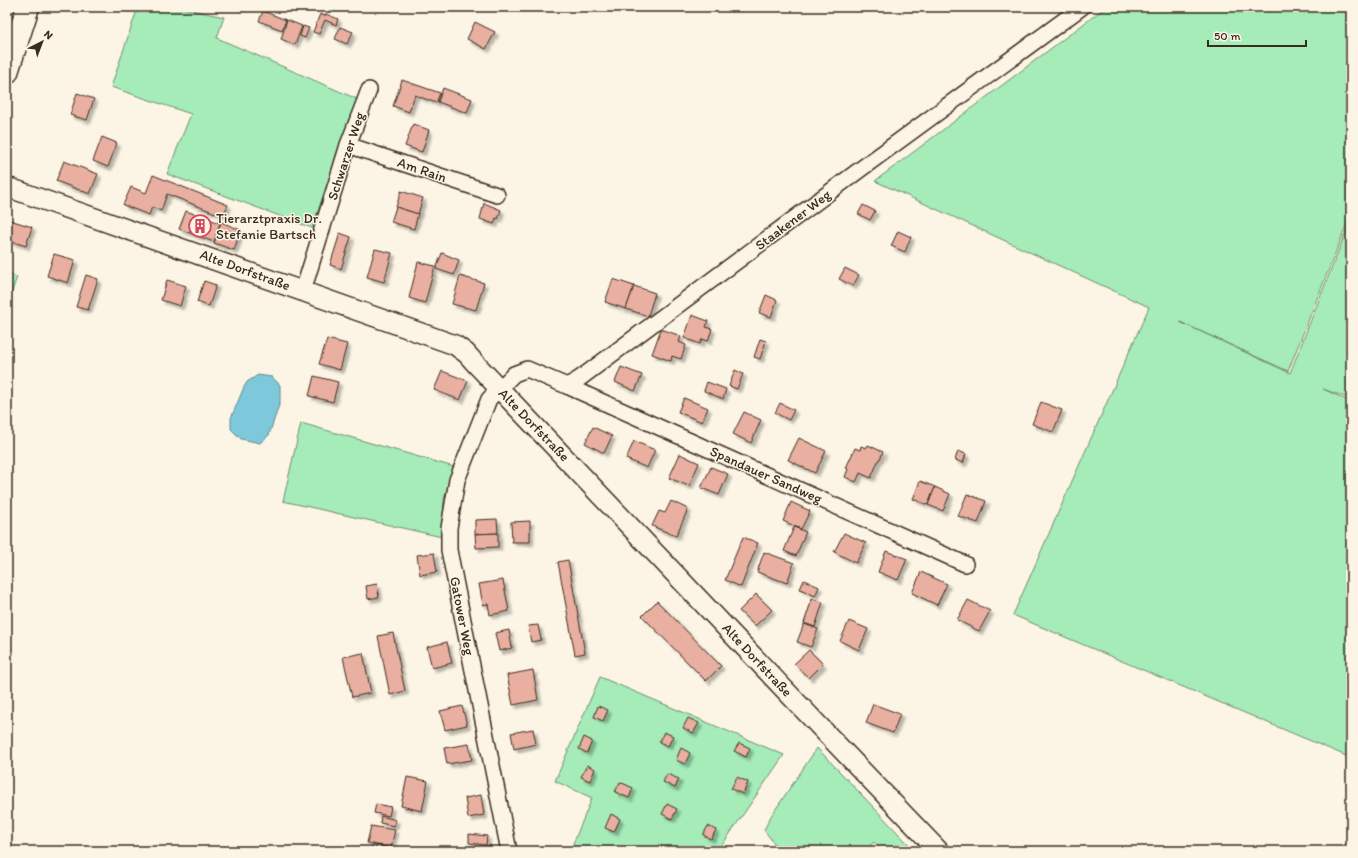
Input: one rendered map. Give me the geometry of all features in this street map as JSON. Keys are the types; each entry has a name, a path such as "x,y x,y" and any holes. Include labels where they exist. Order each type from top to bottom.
{"main road":[{"path":"7,72 28,7"}],"street":[{"name":"Staakener Weg","path":"567,386 579,379 681,304 858,171 1082,7"},
{"name":"Schwarzer Weg","path":"303,291 348,145 369,90"},
{"name":"Am Rain","path":"348,145 497,195"},
{"name":"Alte Dorfstraße","path":"7,187 454,345 466,354 499,388 939,851"},
{"path":"499,388 514,374 527,369 567,386"},
{"name":"Spandauer Sandweg","path":"567,386 965,564"},
{"name":"Gatower Weg","path":"499,388 488,399 457,480 449,528 450,550 508,851"}],"green space":[{"path":"138,7 177,7 224,17 217,38 357,99 312,228 167,174 191,114 111,87"},
{"path":"1106,7 1351,7 1351,214 1288,371 1180,322 1290,373 1351,219 1351,399 1323,389 1351,402 1351,758 1013,615 1149,307 875,181"},
{"path":"7,273 17,277 7,306"},
{"path":"301,423 454,467 444,499 442,537 283,501"},
{"path":"600,677 784,755 718,851 570,851 592,798 555,781"},
{"path":"817,748 915,851 883,851 874,842 864,851 780,851 764,830 771,816"}],"water":[{"path":"258,375 272,377 280,385 280,402 269,435 260,443 241,439 231,429 231,418 244,387 247,382"}],"building":[{"path":"263,11 286,20 282,30 259,21"},
{"path":"320,14 325,16 326,14 338,19 336,25 325,20 319,34 313,32"},
{"path":"287,20 302,26 295,45 281,39"},
{"path":"475,22 495,32 486,49 467,39"},
{"path":"303,26 309,28 305,38 300,36"},
{"path":"340,27 353,32 347,44 335,39"},
{"path":"402,80 440,93 436,103 415,95 409,112 393,106"},
{"path":"443,88 472,99 467,113 438,102"},
{"path":"77,93 94,99 87,120 70,115"},
{"path":"413,124 429,130 422,152 405,146"},
{"path":"102,137 117,143 108,167 93,161"},
{"path":"64,161 98,174 90,194 56,181"},
{"path":"153,175 228,205 223,216 167,194 161,211 152,207 149,215 123,205 131,187 146,193"},
{"path":"401,191 423,198 418,214 396,207"},
{"path":"484,203 501,210 498,219 496,218 494,224 480,219"},
{"path":"863,205 875,211 870,220 858,214"},
{"path":"396,207 418,214 414,229 391,222"},
{"name":"Tierarztpraxis Dr. Stefanie Bartsch","path":"186,211 220,223 214,242 179,229"},
{"path":"7,219 32,227 26,246 7,240"},
{"path":"221,222 241,230 234,250 214,243"},
{"path":"898,231 911,237 905,252 891,246"},
{"path":"340,233 351,237 341,269 330,265"},
{"path":"375,249 392,253 384,282 367,277"},
{"path":"442,253 459,260 454,275 436,269"},
{"path":"54,254 75,260 68,283 47,276"},
{"path":"418,262 435,266 425,303 409,298"},
{"path":"845,268 859,275 853,286 839,279"},
{"path":"86,275 98,279 88,310 76,307"},
{"path":"460,276 484,283 476,310 452,304"},
{"path":"613,279 634,286 626,309 605,302"},
{"path":"167,280 186,286 180,306 161,300"},
{"path":"204,281 216,285 209,306 197,302"},
{"path":"634,286 655,293 648,316 626,309"},
{"path":"766,295 777,300 771,317 759,313"},
{"path":"692,315 708,321 706,327 712,329 708,341 702,339 700,344 684,338"},
{"path":"661,329 681,336 679,342 686,345 681,359 672,356 671,361 652,354"},
{"path":"327,339 347,344 340,370 319,364"},
{"path":"760,339 766,341 760,359 754,357"},
{"path":"621,367 642,375 635,391 615,382"},
{"path":"735,370 743,374 737,389 729,386"},
{"path":"442,371 468,381 460,400 434,390"},
{"path":"314,376 338,382 333,402 309,396"},
{"path":"707,382 726,389 723,399 704,391"},
{"path":"684,398 708,408 702,422 678,412"},
{"path":"1041,402 1062,410 1053,432 1032,424"},
{"path":"780,403 794,410 789,420 775,413"},
{"path":"744,412 761,420 751,443 733,434"},
{"path":"593,427 612,436 604,453 585,443"},
{"path":"799,438 826,451 815,473 788,460"},
{"path":"634,441 655,450 647,468 626,459"},
{"path":"868,445 883,452 871,478 860,473 856,482 845,477 848,469 846,468 855,448 860,450 861,446 866,448"},
{"path":"958,451 966,454 963,463 955,460"},
{"path":"680,454 699,463 689,486 669,478"},
{"path":"711,467 728,474 719,495 701,488"},
{"path":"920,481 935,487 928,505 913,499"},
{"path":"935,487 950,494 943,511 928,505"},
{"path":"967,494 986,501 978,523 958,516"},
{"path":"671,501 688,509 676,536 652,526 659,511 665,513"},
{"path":"791,502 810,511 801,529 783,521"},
{"path":"497,519 498,533 475,534 475,520"},
{"path":"530,521 530,542 512,542 511,522"},
{"path":"794,527 806,532 796,556 784,551"},
{"path":"498,533 498,547 476,548 475,534"},
{"path":"844,533 866,543 856,563 834,552"},
{"path":"743,537 758,543 741,587 725,580"},
{"path":"886,551 907,559 898,580 878,572"},
{"path":"764,552 794,563 787,583 757,572"},
{"path":"434,553 437,572 420,575 417,555"},
{"path":"568,560 585,653 575,655 558,562"},
{"path":"921,572 947,584 937,605 912,593"},
{"path":"503,580 509,611 490,615 488,604 483,605 479,584"},
{"path":"804,580 819,587 815,596 800,589"},
{"path":"377,584 379,597 368,599 366,586"},
{"path":"756,594 772,610 755,626 739,611"},
{"path":"812,599 823,602 815,627 804,623"},
{"path":"968,600 990,611 979,631 957,620"},
{"path":"657,601 721,666 706,681 642,616"},
{"path":"849,621 868,629 859,650 840,641"},
{"path":"804,624 818,629 811,647 797,642"},
{"path":"538,625 541,640 531,642 528,626"},
{"path":"509,630 512,648 499,651 495,633"},
{"path":"393,633 405,691 390,695 378,636"},
{"path":"447,642 452,663 432,668 427,647"},
{"path":"809,650 823,664 809,678 794,664"},
{"path":"363,653 371,693 352,697 343,657"},
{"path":"533,670 538,700 513,705 507,675"},
{"path":"873,704 900,714 893,733 866,723"},
{"path":"462,706 467,725 445,730 440,711"},
{"path":"598,706 608,710 603,721 594,717"},
{"path":"688,718 699,723 693,733 683,728"},
{"path":"533,729 536,744 514,749 511,733"},
{"path":"664,732 673,736 668,746 659,742"},
{"path":"584,737 592,741 587,753 579,749"},
{"path":"739,743 750,748 746,757 734,751"},
{"path":"469,744 472,760 447,764 444,748"},
{"path":"681,748 690,753 685,764 676,760"},
{"path":"587,765 595,769 590,781 581,777"},
{"path":"667,774 679,779 675,788 663,782"},
{"path":"407,777 428,781 422,811 401,806"},
{"path":"737,777 748,782 743,794 731,789"},
{"path":"620,782 633,788 629,798 615,792"},
{"path":"481,795 484,815 468,818 465,798"},
{"path":"376,804 391,807 389,816 374,813"},
{"path":"667,804 677,809 672,819 662,814"},
{"path":"611,814 620,819 614,832 605,828"},
{"path":"381,816 396,820 394,826 380,823"},
{"path":"371,826 395,830 391,848 367,843"},
{"path":"708,826 716,830 711,839 703,835"},
{"path":"469,834 487,836 486,845 469,843"},
{"path":"490,845 491,851 473,851 473,850"}],"place":[{"name":"Tierarztpraxis Dr. Stefanie Bartsch","path":"200,226"}]}
